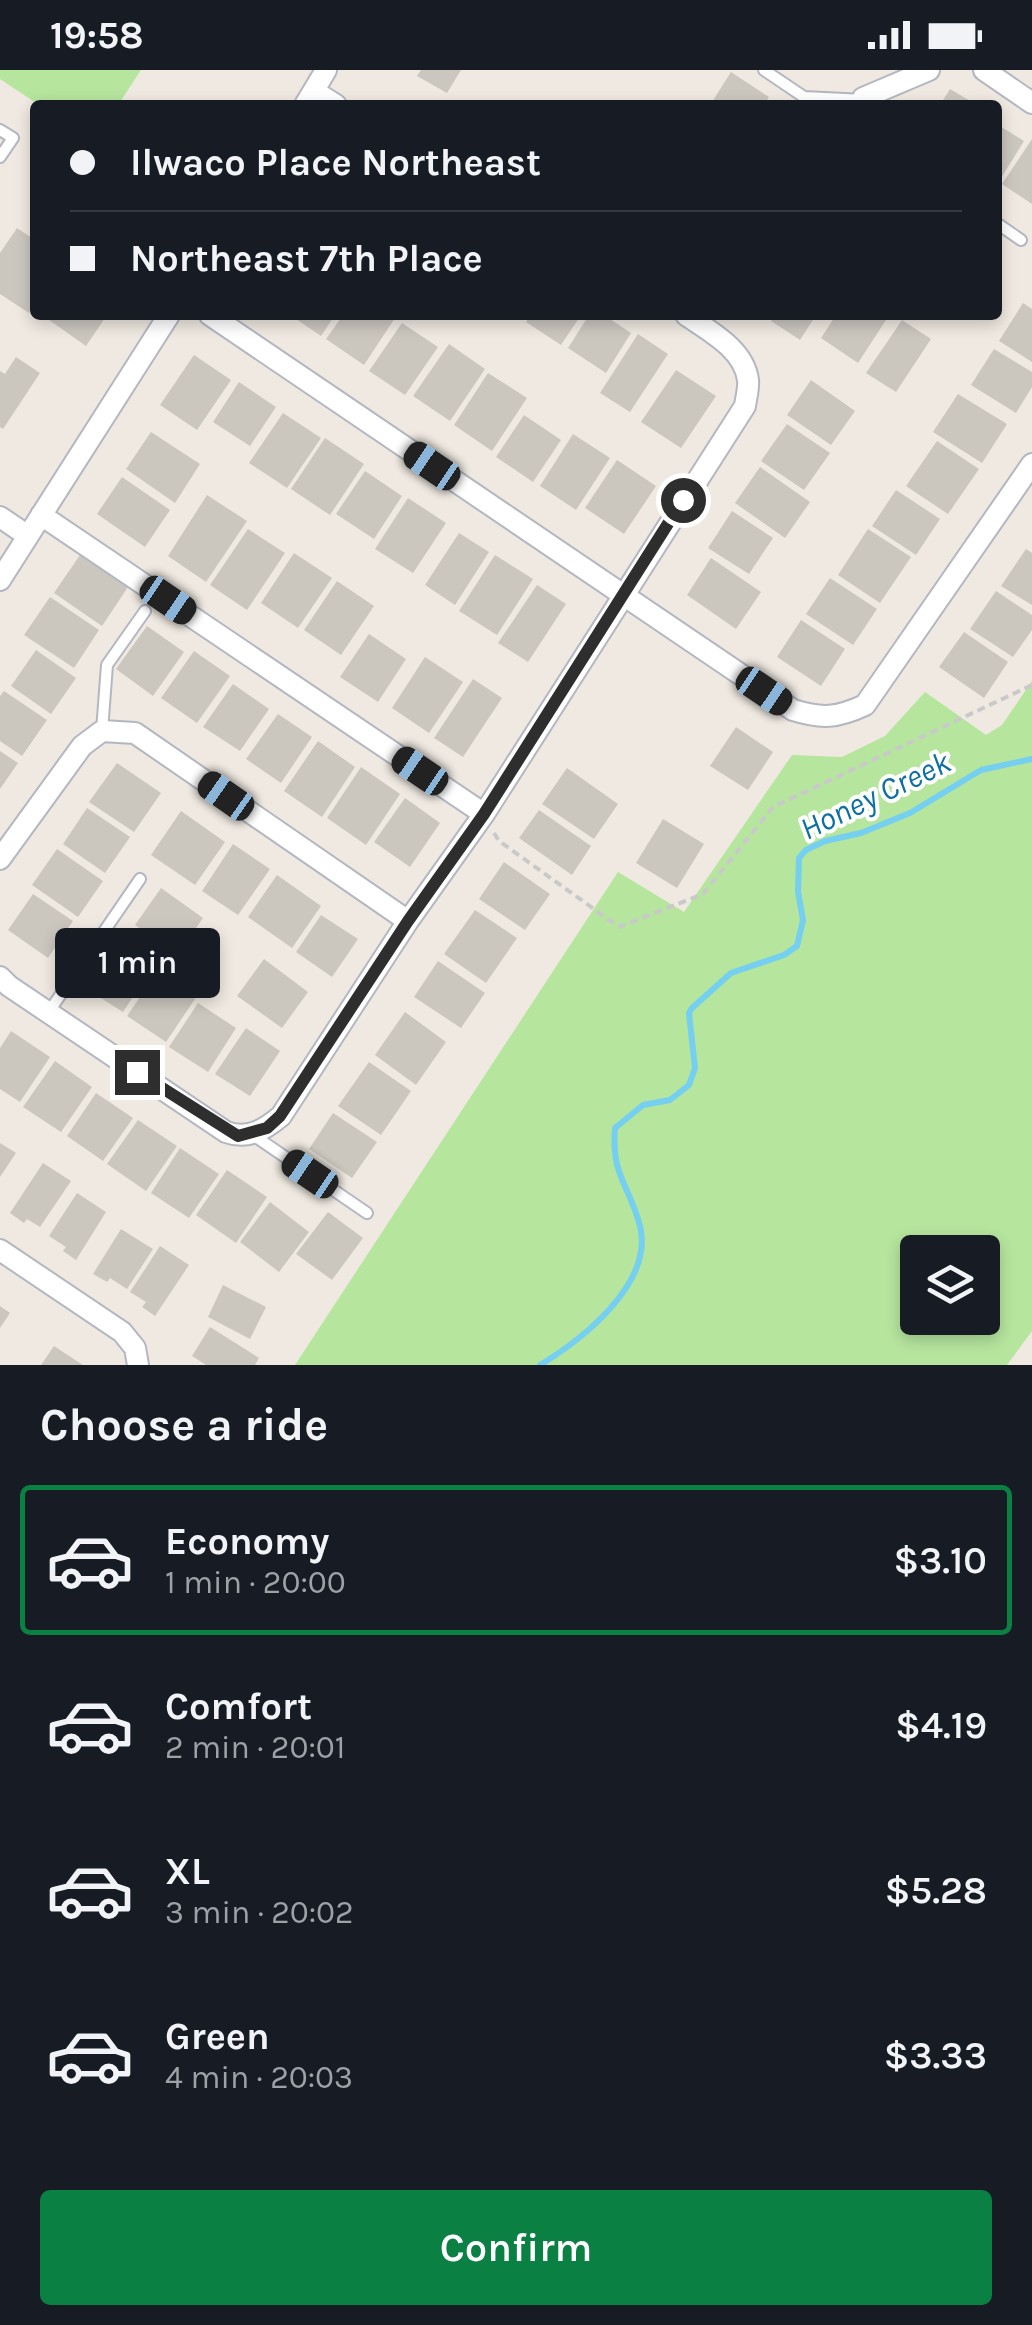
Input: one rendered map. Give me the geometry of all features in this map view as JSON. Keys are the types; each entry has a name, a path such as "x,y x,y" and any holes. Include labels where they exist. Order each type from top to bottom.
{"street":[{"path":"309,98 326,70"},
{"path":"870,100 929,70"},
{"path":"984,70 1032,104"},
{"path":"0,580 166,320"},
{"path":"217,320 793,710 820,718 840,717 864,705 1032,464"},
{"path":"0,977 226,1132 238,1136 252,1134 280,1116 408,921 484,814 745,406 748,380 740,361 724,341 693,320"},
{"path":"42,514 484,814"},
{"path":"0,516 28,536"},
{"path":"0,859 82,746 102,731 135,733 408,921"},
{"path":"0,1250 122,1332 134,1348 138,1364"}],"lane":[{"path":"764,70 804,98 835,100"},
{"path":"0,130 12,138 0,157"},
{"path":"1002,227 1022,240"},
{"path":"102,731 107,665 145,610"},
{"path":"48,1013 140,879"},
{"path":"252,1134 367,1213"}],"path":[{"path":"484,814 499,841 619,926 703,894 773,807 1032,685"}],"green space":[{"path":"0,70 141,70 121,100 32,100 0,79"},
{"path":"1032,681 1032,1331 1007,1365 295,1365 618,872 684,912 792,755 842,757 885,736 925,692 986,735 1002,725"}],"building":[{"path":"421,70 461,70 447,93 417,76"},
{"path":"731,72 769,97 767,100 713,100"},
{"path":"950,89 969,100 943,100"},
{"path":"1002,127 1024,141 1002,177"},
{"path":"1032,139 1032,204 1002,184"},
{"path":"17,228 30,237 29,313 0,294 0,253"},
{"path":"1023,303 1032,309 1032,362 999,341"},
{"path":"49,320 104,320 86,346"},
{"path":"297,320 332,320 321,336"},
{"path":"339,320 394,320 364,365 326,339"},
{"path":"527,320 578,320 561,345"},
{"path":"586,320 612,320 631,333 606,373 568,348"},
{"path":"772,320 813,320 800,340"},
{"path":"833,320 886,320 858,363 821,338"},
{"path":"902,320 931,339 896,392 866,373"},
{"path":"402,323 438,347 405,395 369,371"},
{"path":"638,334 668,354 630,412 600,393"},
{"path":"449,344 485,369 450,421 413,396"},
{"path":"994,349 1032,372 1032,387 1016,413 971,385"},
{"path":"194,355 231,380 197,430 160,405"},
{"path":"16,357 40,373 3,429 0,371 5,374"},
{"path":"676,370 716,396 681,448 641,422"},
{"path":"488,373 527,398 492,451 454,425"},
{"path":"811,380 855,411 831,445 787,415"},
{"path":"239,382 276,407 250,446 213,422"},
{"path":"958,394 1007,424 982,463 933,432"},
{"path":"283,413 321,438 287,488 249,463"},
{"path":"524,415 561,440 533,482 496,457"},
{"path":"787,424 830,453 804,490 761,461"},
{"path":"151,432 200,464 175,503 126,469"},
{"path":"573,434 610,458 576,510 540,486"},
{"path":"325,438 364,464 330,515 291,489"},
{"path":"937,441 979,469 948,514 906,486"},
{"path":"617,460 656,486 624,534 585,508"},
{"path":"760,467 810,502 785,538 735,503"},
{"path":"365,471 402,496 374,539 336,514"},
{"path":"122,477 170,510 145,547 97,514"},
{"path":"896,490 940,519 916,555 872,526"},
{"path":"207,495 247,521 206,582 168,556"},
{"path":"408,498 446,523 413,573 375,549"},
{"path":"732,511 773,538 749,574 708,548"},
{"path":"248,529 285,553 247,610 210,585"},
{"path":"868,529 911,557 880,603 838,575"},
{"path":"459,533 489,552 455,605 425,585"},
{"path":"1026,549 1032,553 1032,605 1001,586"},
{"path":"294,553 332,578 298,628 261,603"},
{"path":"80,555 128,587 102,626 54,593"},
{"path":"495,555 533,579 497,635 459,611"},
{"path":"711,558 761,592 736,629 687,595"},
{"path":"830,578 877,609 853,645 806,614"},
{"path":"337,581 374,606 341,655 304,630"},
{"path":"537,585 566,604 528,662 498,643"},
{"path":"996,591 1032,615 1032,630 1013,657 970,629"},
{"path":"50,597 99,630 74,668 24,635"},
{"path":"801,620 845,649 821,686 777,657"},
{"path":"147,626 184,652 153,696 116,669"},
{"path":"964,632 1008,662 984,698 939,667"},
{"path":"369,634 406,659 378,702 340,677"},
{"path":"36,650 76,678 51,714 11,686"},
{"path":"194,651 230,676 197,723 161,698"},
{"path":"425,657 463,682 429,733 392,708"},
{"path":"473,679 502,698 463,757 434,738"},
{"path":"233,684 269,709 240,751 203,727"},
{"path":"4,691 47,720 22,756 0,741 0,696"},
{"path":"278,714 312,737 281,783 246,759"},
{"path":"736,727 773,752 748,790 710,766"},
{"path":"318,741 355,767 322,817 284,791"},
{"path":"0,751 18,763 0,789"},
{"path":"117,763 161,793 134,832 89,802"},
{"path":"361,767 400,794 366,845 327,818"},
{"path":"567,768 618,804 594,839 542,804"},
{"path":"405,798 440,823 410,867 374,842"},
{"path":"87,808 130,837 105,873 63,844"},
{"path":"539,810 591,846 572,875 519,838"},
{"path":"181,811 225,842 195,885 151,855"},
{"path":"663,819 704,844 677,888 636,863"},
{"path":"233,844 270,869 238,915 202,891"},
{"path":"57,849 103,881 78,917 32,885"},
{"path":"504,862 550,894 525,930 479,899"},
{"path":"277,875 321,906 292,948 248,917"},
{"path":"161,888 203,918 178,954 135,925"},
{"path":"33,894 73,921 48,958 8,930"},
{"path":"475,910 517,938 486,983 444,954"},
{"path":"321,915 358,939 332,977 296,952"},
{"path":"114,944 152,968 123,1012 85,988"},
{"path":"264,959 308,992 282,1028 237,996"},
{"path":"438,961 485,993 461,1028 414,997"},
{"path":"159,969 197,996 166,1042 127,1016"},
{"path":"198,1003 236,1028 208,1072 169,1047"},
{"path":"405,1012 446,1042 416,1085 375,1055"},
{"path":"246,1028 280,1051 250,1096 215,1074"},
{"path":"11,1031 50,1057 20,1102 0,1089 0,1048"},
{"path":"55,1061 92,1087 61,1132 23,1107"},
{"path":"369,1062 411,1091 381,1135 338,1106"},
{"path":"96,1093 133,1118 103,1161 67,1136"},
{"path":"333,1113 377,1142 352,1178 309,1149"},
{"path":"138,1120 177,1146 146,1191 107,1164"},
{"path":"0,1143 16,1153 0,1177"},
{"path":"180,1148 219,1174 189,1218 151,1193"},
{"path":"43,1163 71,1181 40,1227 27,1219 24,1223 10,1213"},
{"path":"227,1170 267,1197 236,1243 196,1215"},
{"path":"77,1193 106,1212 76,1260 63,1251 66,1247 49,1236"},
{"path":"270,1202 309,1232 279,1272 240,1242"},
{"path":"328,1212 363,1238 332,1280 296,1254"},
{"path":"121,1229 153,1249 127,1289 110,1278 107,1282 93,1274"},
{"path":"160,1246 189,1265 155,1316 142,1307 146,1302 130,1292"},
{"path":"223,1285 266,1307 250,1339 208,1317"},
{"path":"0,1306 10,1313 0,1328"},
{"path":"210,1327 259,1358 255,1365 206,1365 192,1356"},
{"path":"54,1346 83,1365 41,1365"}],"waterway":[{"name":"Honey Creek","path":"540,1365 594,1325 626,1288 641,1247 640,1226 618,1169 615,1128 643,1105 670,1100 689,1085 695,1068 689,1013 692,1008 731,973 784,955 797,946 803,920 798,892 799,858 825,841 861,833 910,813 981,770 1032,759"}],"route":[{"path":"137,1072 226,1132 238,1136 267,1128 280,1116 408,921 484,814 683,500"}]}
